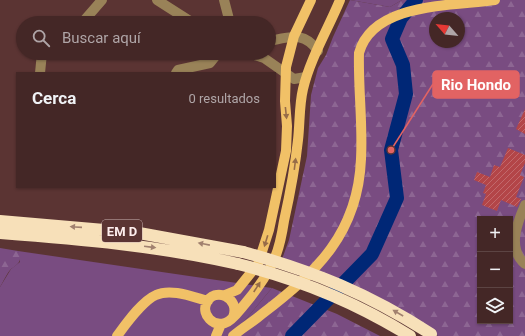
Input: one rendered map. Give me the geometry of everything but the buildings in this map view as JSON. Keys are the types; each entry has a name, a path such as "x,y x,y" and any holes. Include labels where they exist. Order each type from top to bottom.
{"highway":[{"name":"EM D","path":"0,221 138,233 243,252 331,280 382,304 432,335"},
{"name":"EM D","path":"0,233 138,246 202,255 262,270 328,293 361,308 410,336"}],"main road":[{"path":"226,296 237,290 258,264 269,230 286,151 288,126 285,101 287,74 286,67 294,36 311,0"},
{"path":"233,317 234,306 230,298 226,296 216,295 208,301 205,308 208,318 214,323 221,324 228,322 233,317 252,296 273,262 290,195 298,139 300,102 306,77 340,0"},
{"path":"233,336 295,287 328,254 347,223 359,182 361,158 359,53 362,43 370,32 391,18 412,11 495,0"},
{"path":"117,336 129,321 156,295 169,293 191,296 208,301"},
{"path":"216,336 221,324"}],"street":[{"path":"88,16 102,0"},
{"path":"157,0 182,16"},
{"path":"224,0 228,16"},
{"path":"276,40 294,36 306,38 318,51"},
{"path":"40,72 41,60"},
{"path":"177,72 178,70 210,64 213,60"},
{"path":"267,60 294,79 306,77"},
{"path":"525,206 516,229 515,239 516,250 521,260 525,264"}],"green space":[{"path":"350,0 402,0 390,7"},
{"path":"350,0 390,7 402,0 525,0 525,336 438,336 354,288 282,259 289,240 307,156 311,95 318,68 326,55"},
{"path":"0,248 18,251 20,260 11,269 0,287"},
{"path":"18,251 272,288 232,336 0,336 0,287 11,269 20,262"},
{"path":"272,288 337,314 380,336 232,336"}],"waterway":[{"path":"292,336 372,254 397,198 391,150 406,94 403,65 392,39 401,18 416,0"}],"place":[{"name":"Rio Hondo","path":"391,150"}]}
